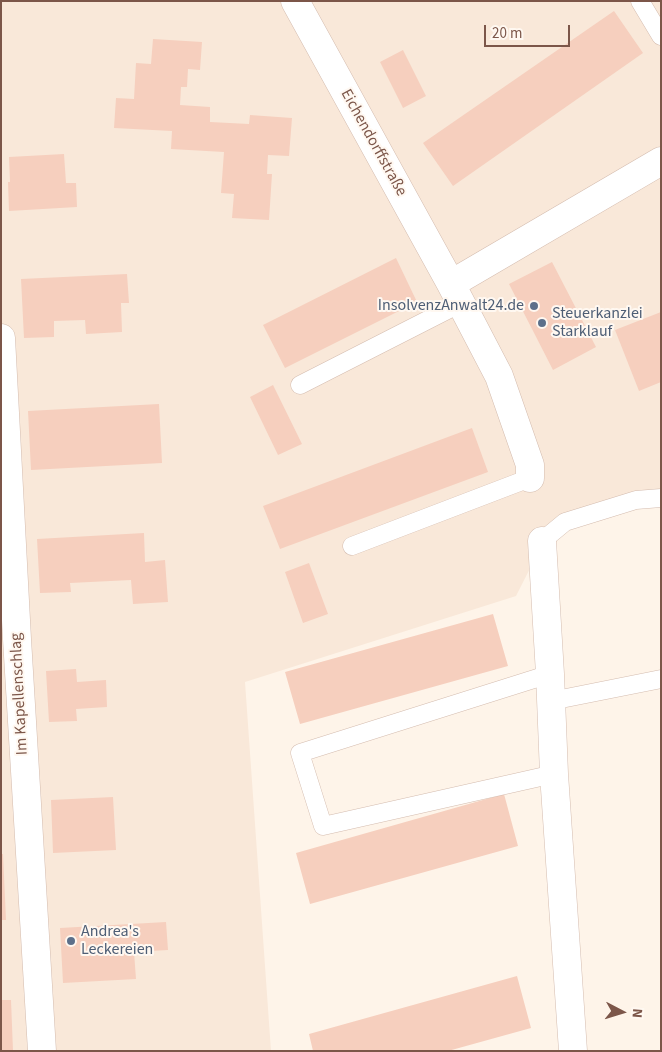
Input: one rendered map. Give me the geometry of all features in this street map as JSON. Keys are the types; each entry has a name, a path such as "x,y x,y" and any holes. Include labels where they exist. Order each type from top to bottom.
{"street":[{"name":"Eichendorffstraße","path":"295,1 456,293 499,376 530,465 530,478"},
{"path":"456,293 661,162"},
{"name":"Im Kapellenschlag","path":"1,338 42,1051"},
{"path":"542,542 567,1049"}],"lane":[{"path":"640,1 661,36"},
{"path":"300,385 456,293"},
{"path":"352,546 530,478"},
{"path":"542,542 565,522 636,500 661,498"},
{"path":"554,774 323,826 300,753 550,688 661,679"}],"shaded area":[{"path":"1,1 661,1 661,491 551,527 516,596 245,682 271,1051 1,1051"}],"building":[{"path":"614,11 643,53 453,186 423,143"},
{"path":"153,39 202,42 200,70 188,69 187,87 181,87 180,105 210,107 210,122 249,124 250,115 292,118 289,156 268,155 267,174 272,174 269,220 232,218 234,194 221,193 224,152 171,149 172,131 114,128 116,98 134,99 136,63 151,64"},
{"path":"403,50 426,96 403,108 380,62"},
{"path":"64,154 66,183 76,183 77,207 9,211 9,157"},
{"path":"396,258 417,302 285,368 263,325"},
{"path":"552,262 596,347 553,370 509,284"},
{"path":"127,274 129,303 121,303 122,332 86,334 85,320 54,321 54,337 24,338 21,279"},
{"path":"661,312 661,382 639,391 615,330"},
{"path":"273,385 302,444 278,455 250,397"},
{"path":"159,404 162,463 31,470 28,411"},
{"path":"472,428 488,472 280,549 263,506"},
{"path":"144,533 145,562 165,560 168,602 133,604 131,580 70,583 71,592 40,593 37,539"},
{"path":"309,563 328,614 303,623 285,572"},
{"path":"493,614 508,666 300,724 285,672"},
{"path":"76,669 77,682 106,680 107,707 76,709 77,721 49,722 46,671"},
{"path":"504,794 518,846 310,904 296,853"},
{"path":"113,797 116,850 53,853 51,800"},
{"path":"1,854 3,854 6,920 1,920"},
{"path":"166,922 168,950 134,952 136,979 63,983 60,928"},
{"path":"517,976 531,1028 448,1051 313,1051 309,1034"},
{"path":"1,1000 11,1000 13,1051 1,1051"}],"place":[{"name":"InsolvenzAnwalt24.de","path":"534,306"},
{"name":"Steuerkanzlei Starklauf","path":"542,323"},
{"name":"Andrea's Leckereien","path":"71,941"}]}
